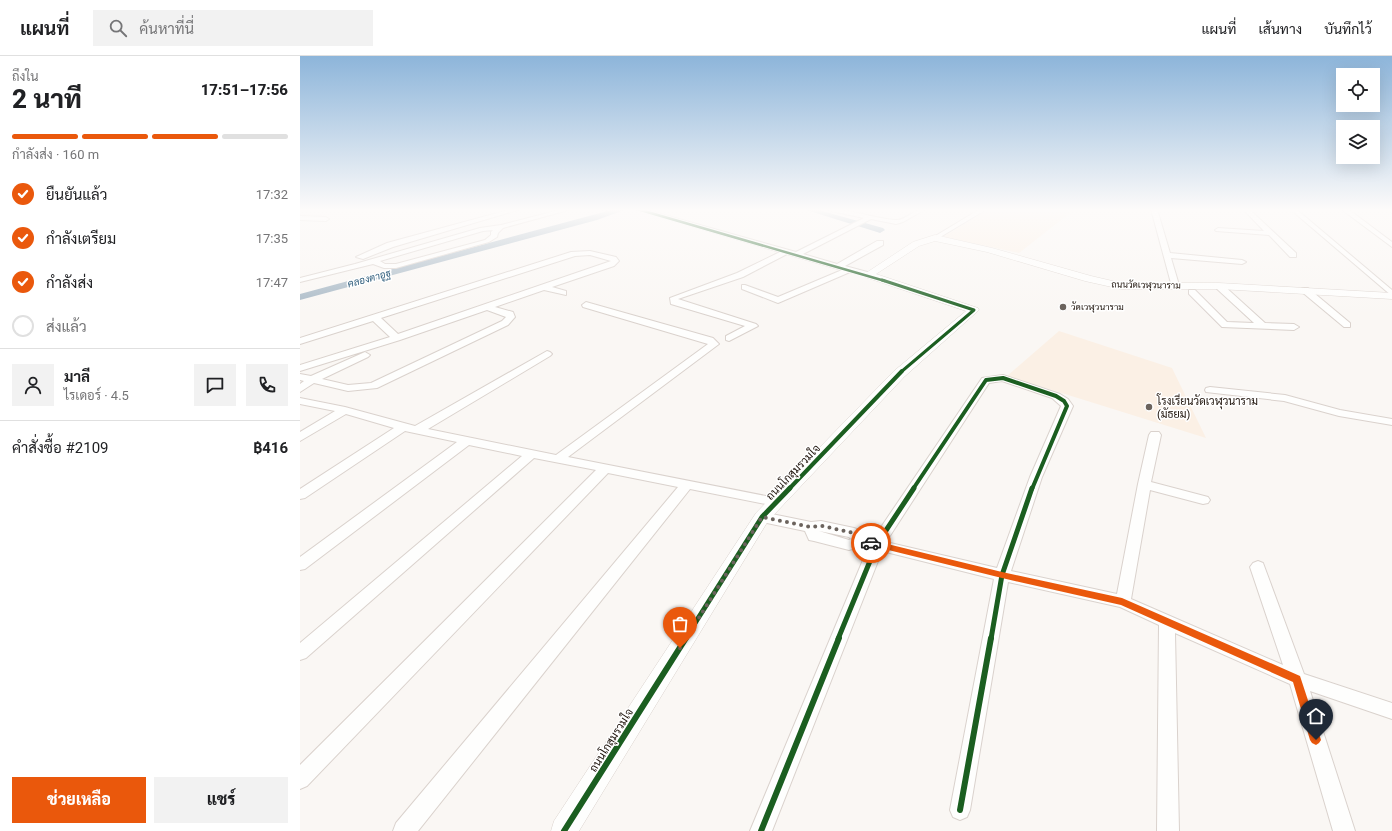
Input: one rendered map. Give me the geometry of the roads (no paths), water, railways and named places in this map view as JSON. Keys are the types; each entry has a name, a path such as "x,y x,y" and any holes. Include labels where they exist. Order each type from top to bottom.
{"street":[{"path":"315,268 364,256 390,245"},
{"path":"300,280 427,245"},
{"path":"373,261 390,267 475,245"},
{"path":"764,245 868,275 914,245"},
{"path":"729,338 753,326 674,302 674,298 740,275 809,245"},
{"path":"837,267 876,245"},
{"name":"ถนนวัดเวฬุวนาราม","path":"966,245 1009,255 1106,284 1132,286 1219,286 1392,295"},
{"path":"1163,245 1175,285"},
{"path":"1282,245 1292,255"},
{"path":"1335,245 1392,295"},
{"path":"300,341 574,254 590,253 613,259 615,261 383,343 300,368"},
{"path":"1166,255 1242,262"},
{"path":"764,304 778,300 848,270"},
{"name":"ถนนโกสุมรวมใจ","path":"564,831 762,517 899,374 974,310 868,275"},
{"path":"1219,286 1262,326"},
{"path":"544,287 563,293"},
{"path":"745,288 778,300"},
{"path":"1305,290 1347,325"},
{"path":"1192,292 1225,325 1294,327"},
{"path":"558,459 714,344 710,340 586,305"},
{"path":"300,377 348,388 373,386 505,323 511,317 510,314 486,307"},
{"path":"374,318 397,338"},
{"path":"300,389 312,380 381,346 383,343"},
{"path":"419,429 547,354"},
{"path":"761,831 869,542 986,380 1003,378 1056,396 1064,401 1067,406 1036,477 1002,575 960,810"},
{"path":"1210,390 1285,398 1339,414 1392,422"},
{"path":"300,401 345,410 403,427 419,429 467,441 776,502"},
{"path":"300,437 345,410"},
{"path":"300,495 403,427"},
{"path":"1122,602 1144,484 1155,435"},
{"path":"300,565 467,441"},
{"path":"300,653 531,454"},
{"path":"300,779 606,468"},
{"path":"404,831 687,484"},
{"path":"1144,484 1204,500"},
{"path":"762,517 811,527 814,536 849,545 869,542 1002,575 1122,602 1297,679 1392,711"},
{"path":"1258,567 1297,679 1344,831"},
{"path":"1167,621 1168,831"}],"waterway":[{"name":"คลองตาอูฐ","path":"300,297 493,245"}],"place":[{"name":"วัดเวฬุวนาราม","path":"1063,307"},
{"name":"โรงเรียนวัดเวฬุวนาราม (มัธยม)","path":"1149,407"}]}
